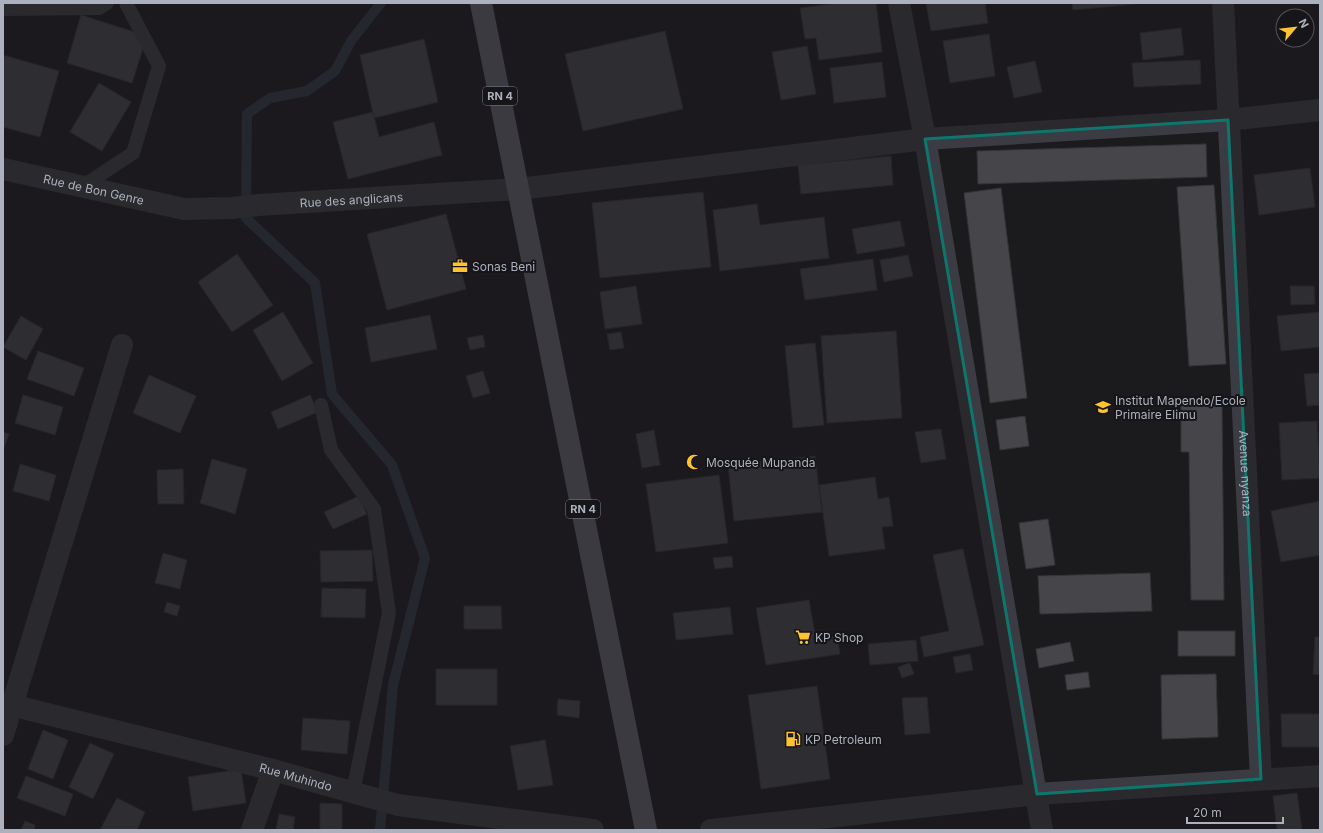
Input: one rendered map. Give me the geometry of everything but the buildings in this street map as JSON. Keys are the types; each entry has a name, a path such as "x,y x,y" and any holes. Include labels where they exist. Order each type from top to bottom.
{"highway":[{"name":"RN 4","path":"480,3 519,189 646,830"}],"street":[{"path":"899,3 925,139 1042,830"},
{"name":"Avenue nyanza","path":"1224,3 1228,120 1261,779"},
{"name":"Rue des anglicans","path":"184,209 232,208 258,205 519,189 925,139 1228,120 1320,110"},
{"name":"Rue de Bon Genre","path":"3,168 184,209"},
{"path":"3,735 8,704 122,345"},
{"name":"Rue Muhindo","path":"8,704 273,770 398,805 593,830"},
{"path":"252,830 273,770"},
{"path":"711,830 1037,794 1320,776"}],"lane":[{"path":"3,9 99,8 107,3"},
{"path":"83,186 133,154 159,66 126,3"},
{"path":"321,405 331,450 374,509 389,613 361,794"}],"highlighted area":[{"path":"1228,120 1261,779 1037,794 925,139"}],"waterway":[{"path":"380,830 393,685 425,558 392,465 332,394 315,283 246,218 247,114 270,98 307,91 335,71 351,41 381,3"}],"place":[{"name":"Sonas Beni","path":"460,266"},
{"name":"Institut Mapendo/Ecole Primaire Elimu","path":"1103,407"},
{"name":"Mosquée Mupanda","path":"694,462"},
{"name":"KP Shop","path":"803,637"},
{"name":"KP Petroleum","path":"793,739"}]}
